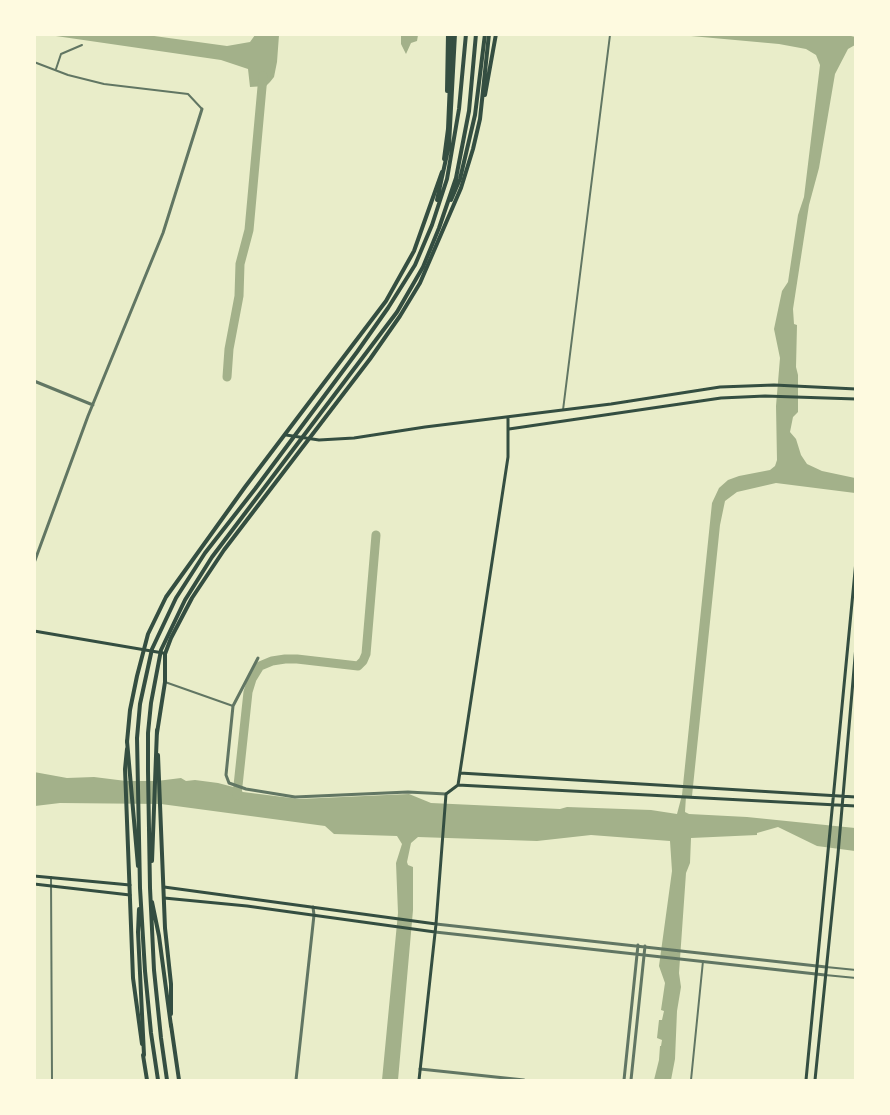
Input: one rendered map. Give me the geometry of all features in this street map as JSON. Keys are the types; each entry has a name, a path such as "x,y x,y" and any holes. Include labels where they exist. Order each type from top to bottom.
{"main road":[{"path":"147,1080 134,978 125,769 130,710 148,634 166,597 245,487 386,301 414,251 443,166 448,129 452,34"},
{"path":"432,225 449,145 452,34"},
{"path":"144,1055 138,932 140,888 137,738 140,704 152,649 176,598 205,553 388,308 415,265 432,225 447,179 457,121 466,34"},
{"path":"440,228 456,178 467,122 476,34"},
{"path":"179,1080 150,888 157,730 165,682 165,654 192,598 224,550 370,359 420,283 461,189 480,119 496,34"},
{"path":"167,1080 160,1038 150,888 148,733 154,681 161,650 184,600 212,557 397,312 423,267 460,178 476,115 488,35"},
{"path":"480,119 488,35"},
{"path":"286,435 319,440 354,438 611,404 700,389 774,384 855,389"},
{"path":"508,429 702,400 774,397 855,399"},
{"path":"458,785 508,457 508,417"},
{"path":"806,1080 855,561"},
{"path":"34,631 165,654"},
{"path":"815,1080 838,854 855,646"},
{"path":"157,730 165,928 171,984 171,1026"},
{"path":"127,741 149,1012 158,1080"},
{"path":"460,773 855,797"},
{"path":"419,1080 436,924 446,794 458,785 855,806"},
{"path":"34,876 130,885"},
{"path":"34,884 130,895"},
{"path":"164,887 436,924"},
{"path":"164,898 247,906 435,932"}],"street":[{"path":"563,410 610,35"},
{"path":"56,70 61,54 82,45"},
{"path":"34,62 75,77 104,84 188,93 202,109 163,233 93,405 34,563"},
{"path":"34,381 93,405"},
{"path":"258,658 233,706 226,775 229,783 294,797 408,792 446,794"},
{"path":"165,682 233,706"},
{"path":"51,877 52,1080"},
{"path":"296,1080 313,907"},
{"path":"436,924 855,969"},
{"path":"435,932 855,978"},
{"path":"624,1080 638,945"},
{"path":"631,1080 645,946"},
{"path":"691,1080 703,961"},
{"path":"420,1069 524,1080"}],"shaded area":[{"path":"843,34 855,37 855,45 848,49 835,74 819,168 809,205 793,309 794,324 797,325 798,412 793,417 790,432 796,439 801,455 807,464 822,471 855,478 855,493 776,483 737,492 725,501 720,525 692,796 686,796 685,812 855,828 855,851 817,846 778,827 757,833 757,835 691,838 690,863 686,873 675,1059 671,1080 654,1080 662,1040 657,1038 659,1020 662,1020 664,1011 661,1010 665,983 659,966 672,871 670,841 591,835 537,841 418,837 411,843 407,862 413,867 413,910 398,1080 382,1080 398,913 396,863 402,844 397,836 334,834 325,826 161,804 60,803 35,806 34,772 67,778 94,777 126,781 181,778 186,781 218,783 243,792 299,799 409,794 431,803 560,809 567,807 651,810 677,814 682,795 712,503 719,488 728,480 770,470 775,466 777,460 776,406 780,358 774,329 782,291 788,282 798,215 804,197 820,65 816,55 806,49 779,44 680,35"},
{"path":"49,35 147,35 227,46 250,42 255,35 279,35 274,77 266,86 250,87 248,69 221,60"},
{"path":"401,35 418,35 417,41 411,43 406,54 401,44"}],"waterway":[{"path":"227,377 229,349 239,296 240,264 249,230 263,76"},
{"path":"237,795 248,692 252,679 260,666 285,659 358,666 363,661 366,654 376,535"}]}
